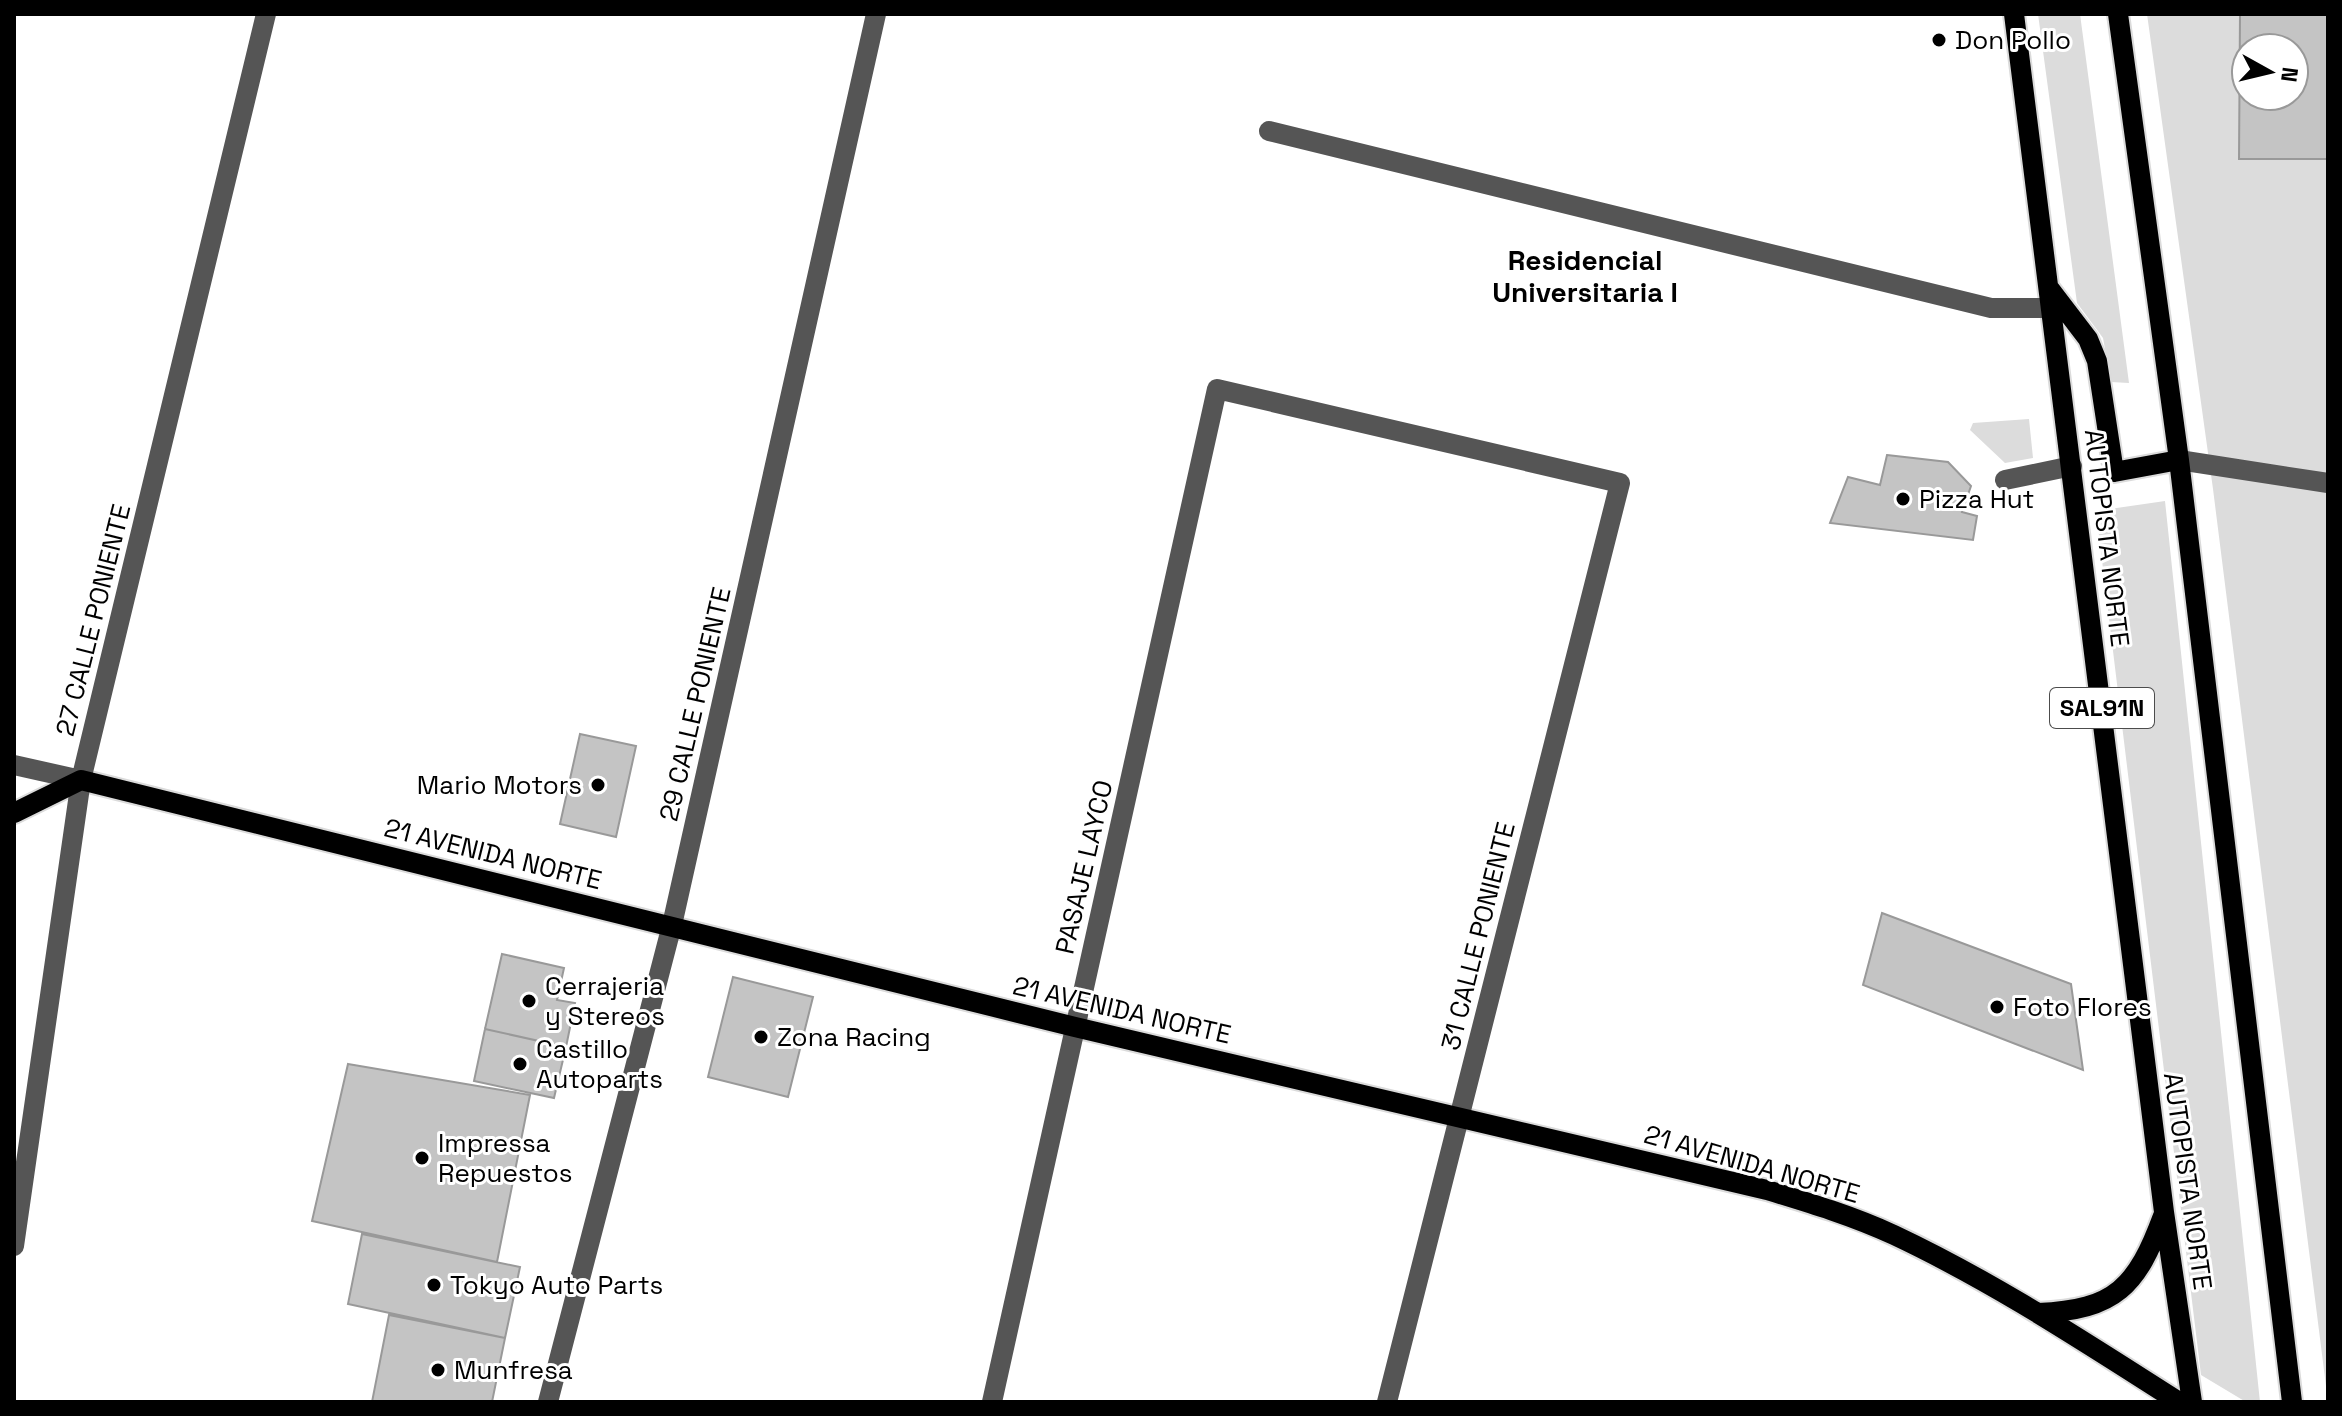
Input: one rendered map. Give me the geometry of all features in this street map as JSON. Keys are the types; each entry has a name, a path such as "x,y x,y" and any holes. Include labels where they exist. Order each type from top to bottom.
{"main road":[{"name":"AUTOPISTA NORTE","path":"2014,14 2164,1212 2192,1402"},
{"path":"2118,14 2179,460 2292,1402"},
{"path":"2050,298 2093,350 2114,472 2179,460"},
{"path":"14,813 81,780"},
{"name":"21 AVENIDA NORTE","path":"81,780 1075,1027 1662,1163 1836,1212 1938,1257 2038,1313 2179,1402"},
{"path":"2038,1313 2089,1308 2114,1296 2141,1266 2164,1212"}],"street":[{"name":"27 CALLE PONIENTE","path":"14,1246 81,780 266,14"},
{"name":"29 CALLE PONIENTE","path":"548,1402 672,925 876,14"},
{"path":"1269,131 1991,308 2050,298"},
{"name":"PASAJE LAYCO","path":"992,1402 1217,389 1620,483"},
{"path":"2179,460 2328,483"},
{"path":"2005,480 2072,466"},
{"name":"31 CALLE PONIENTE","path":"1387,1402 1620,483"},
{"name":"21 AVENIDA NORTE","path":"14,765 81,780"}],"shaded area":[{"path":"2038,14 2080,14 2129,383 2111,382 2103,338 2077,303"},
{"path":"2147,14 2328,14 2328,1402 2213,489"},
{"path":"2029,419 2033,458 2005,463 1970,430 1973,423"},
{"path":"2165,501 2260,1402 2246,1402 2201,1375 2096,511"}],"building":[{"path":"2240,14 2328,14 2328,159 2239,159 2239,112 2310,112 2310,32 2240,32"},
{"name":"Pizza Hut","path":"1887,455 1948,462 1971,486 1962,512 1977,516 1973,540 1830,523 1848,477 1880,485"},
{"name":"Mario Motors","path":"580,734 636,746 616,837 560,824"},
{"name":"Foto Flores","path":"1882,913 2071,984 2083,1070 1863,985"},
{"name":"Cerrajeria y Stereos","path":"502,954 564,968 557,1000 575,1003 566,1047 485,1029"},
{"name":"Zona Racing","path":"733,977 813,997 788,1097 708,1077"},
{"name":"Castillo Autoparts","path":"485,1029 566,1047 554,1098 474,1081"},
{"name":"Impressa Repuestos","path":"348,1064 530,1095 497,1262 312,1221"},
{"name":"Tokyo Auto Parts","path":"362,1234 520,1267 505,1338 348,1304"},
{"name":"Munfresa","path":"389,1315 505,1338 492,1402 372,1402"}],"place":[{"name":"Don Pollo","path":"1939,40"},
{"name":"Pizza Hut","path":"1903,499"},
{"name":"Mario Motors","path":"598,785"},
{"name":"Cerrajeria y Stereos","path":"529,1001"},
{"name":"Foto Flores","path":"1997,1007"},
{"name":"Zona Racing","path":"761,1037"},
{"name":"Castillo Autoparts","path":"520,1064"},
{"name":"Impressa Repuestos","path":"422,1158"},
{"name":"Tokyo Auto Parts","path":"434,1285"},
{"name":"Munfresa","path":"438,1370"}],"district":[{"name":"Residencial Universitaria I","path":"1585,276"}]}
